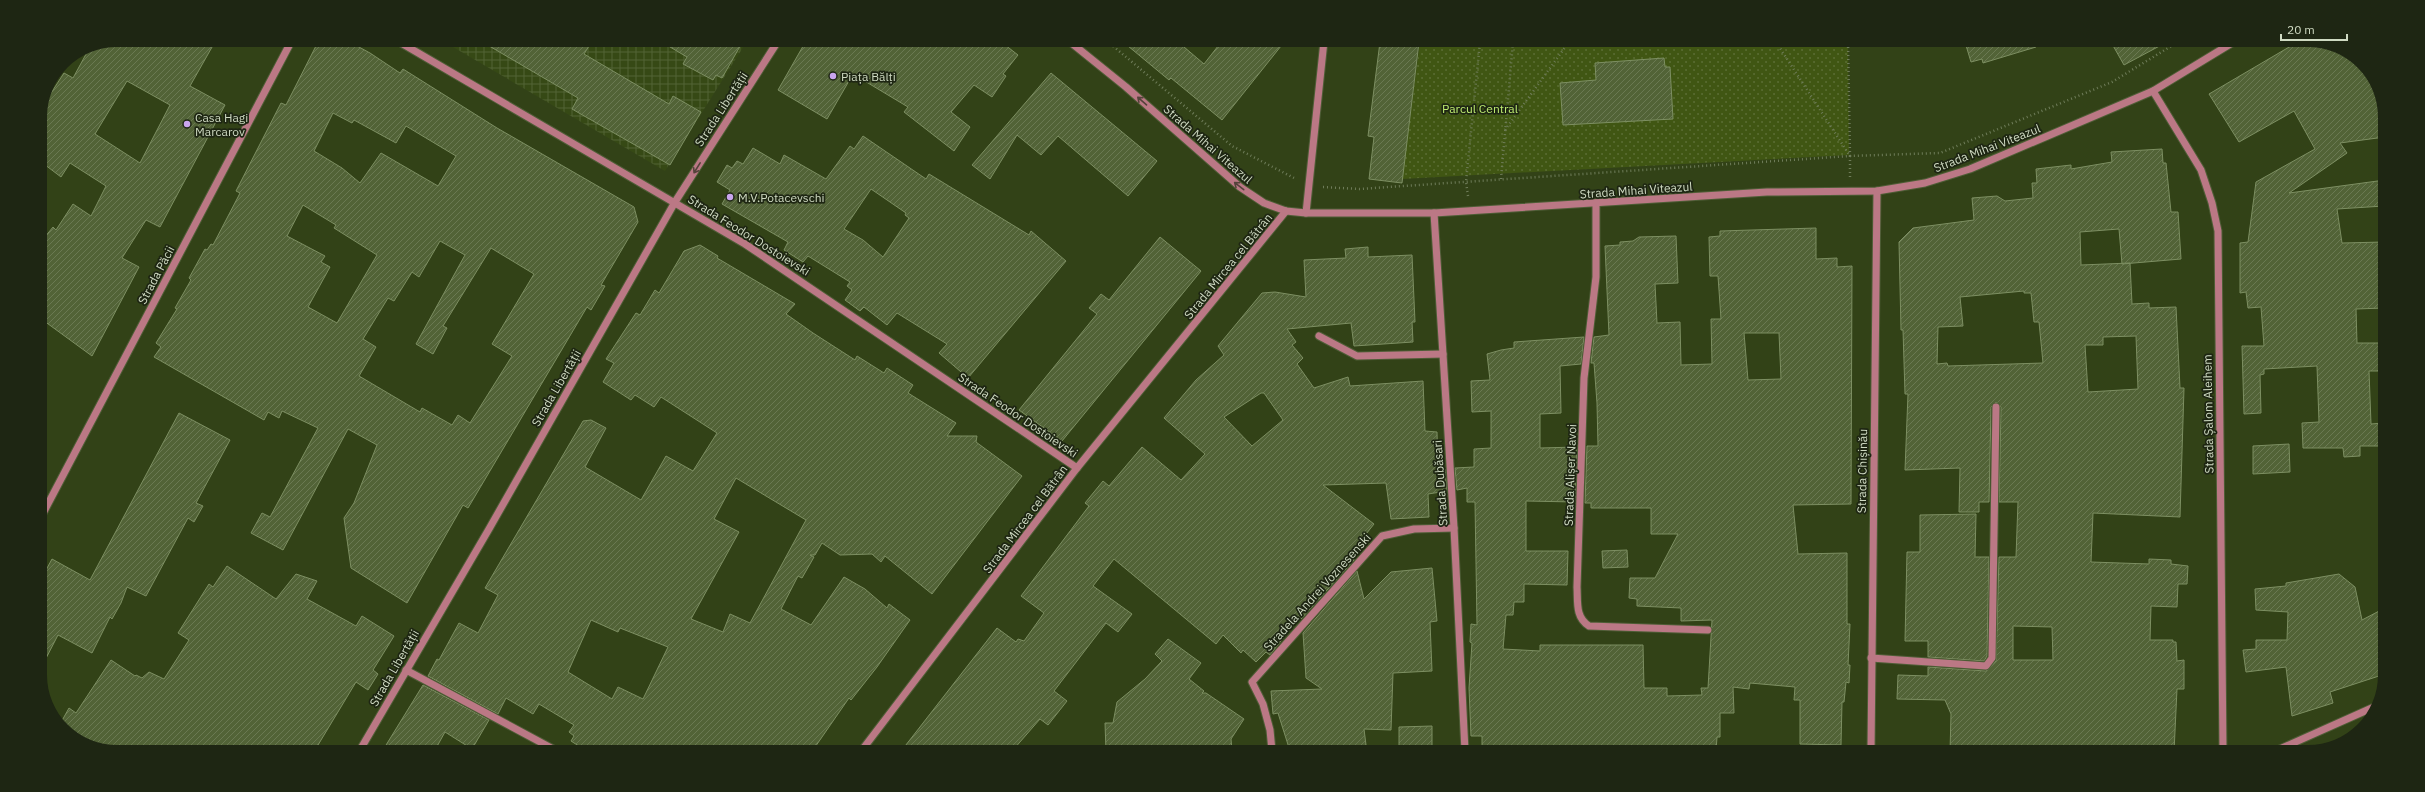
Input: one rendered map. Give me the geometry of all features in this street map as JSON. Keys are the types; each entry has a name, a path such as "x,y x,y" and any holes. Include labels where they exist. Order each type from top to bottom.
{"street":[{"name":"Strada Păcii","path":"47,506 288,47"},
{"name":"Strada Fеodor Dostoievski","path":"408,47 675,202 792,274 1077,468"},
{"name":"Strada Libertății","path":"363,745 489,529 675,202 774,47"},
{"name":"Strada Mihai Viteazul","path":"1076,47 1126,87 1240,187 1264,203 1286,211 1306,213 1434,213 1767,192 1877,191 1925,184 1970,169 2153,91 2225,47"},
{"path":"1306,213 1323,47"},
{"name":"Strada Șalom Aleihem","path":"2153,91 2201,170 2212,203 2218,231 2223,745"},
{"name":"Strada Chișinău","path":"1871,745 1877,191"},
{"name":"Strada Alișer Navoi","path":"1596,203 1596,277 1584,378 1577,587 1578,612 1582,621 1589,626 1708,630"},
{"name":"Strada Mircea cel Bătrân","path":"866,745 1077,468 1286,211"},
{"name":"Strada Dubăsari","path":"1434,213 1454,528 1465,745"},
{"path":"1318,336 1357,356 1443,354"},
{"path":"1871,658 1986,666 1992,658 1996,407"},
{"name":"Stradela Andrei Voznesenski","path":"1271,745 1270,730 1263,704 1252,682 1382,536 1414,529 1454,528"},
{"path":"406,670 546,745"},
{"path":"2288,745 2369,709"}],"path":[{"path":"1114,47 1232,146 1303,183"},
{"path":"1470,211 1466,182 1480,47"},
{"path":"1502,179 1513,47"},
{"path":"1505,130 1565,47"},
{"path":"1779,47 1850,156"},
{"path":"1848,47 1850,191"},
{"path":"1317,187 1358,189 1850,156 1940,153 2112,82 2170,47"}],"shaded area":[{"path":"453,47 743,47 665,171"}],"green space":[{"name":"Parcul Central","path":"1419,47 1848,47 1849,155 1402,179"}],"building":[{"path":"212,47 190,86 225,105 160,227 146,220 122,258 139,267 92,356 47,323 47,234 53,227 56,230 73,204 91,216 106,186 70,163 61,177 47,166 48,103 51,93 64,73 73,78 86,54 103,48","holes":["127,81 170,105 140,163 95,134"]},
{"path":"315,47 359,47 400,73 403,69 497,128 634,207 638,222 601,285 605,286 591,310 587,307 468,508 463,505 407,603 351,568 344,518 354,503 377,445 348,429 283,550 251,533 262,513 270,517 318,428 282,411 279,418 268,412 264,420 154,357 161,347 156,343 177,309 175,308 191,280 189,278 205,249 207,250 211,244 213,245 240,193 236,191 281,103 286,105","holes":["333,113 352,123 354,120 396,143 406,126 456,156 438,186 381,153 360,183 342,168 314,151","303,205 336,225 334,228 377,255 337,323 308,307 330,267 321,262 325,256 287,236","440,241 465,255 416,344 433,354 447,328 443,326 491,248 534,274 492,344 512,356 470,423 458,415 452,425 422,408 420,412 359,376 376,347 363,339 388,298 394,301 412,272 419,277"]},
{"path":"491,47 588,47 584,54 669,104 673,96 701,112 670,165 572,109 578,98"},
{"path":"670,47 740,47 722,78 716,75 713,80 683,64 687,57"},
{"path":"803,47 1008,47 1018,55 1003,74 1006,76 992,97 974,85 951,112 970,127 954,151 904,112 908,107 853,74 827,119 778,90"},
{"path":"1129,47 1184,47 1204,64 1217,47 1280,47 1222,120 1171,78 1169,80"},
{"path":"1379,47 1418,47 1402,183 1369,179 1374,137 1368,136"},
{"path":"1966,47 2036,47 1983,63 1982,59 1971,62"},
{"path":"2114,47 2158,47 2124,65"},
{"path":"2289,47 2308,47 2326,49 2335,52 2354,64 2364,74 2371,86 2377,103 2378,138 2340,143 2347,153 2289,193 2378,181 2378,206 2337,209 2342,243 2378,242 2378,308 2356,309 2357,343 2378,343 2378,371 2369,371 2371,424 2378,423 2378,446 2360,446 2360,456 2344,457 2343,448 2303,448 2302,423 2319,422 2317,366 2264,369 2264,374 2260,375 2261,413 2244,414 2242,346 2264,346 2261,307 2248,308 2246,292 2240,293 2240,243 2248,242 2256,182 2315,149 2294,111 2239,142 2209,94"},
{"path":"1664,58 1665,67 1670,67 1673,119 1563,125 1560,83 1596,80 1595,63"},
{"path":"1051,73 1157,161 1128,196 1058,136 1041,155 1017,135 990,179 972,165"},
{"path":"863,136 926,179 929,174 1029,235 1031,231 1066,261 968,378 939,353 947,344 897,313 887,325 864,307 860,311 845,300 852,290 847,286 850,282 808,256 803,262 784,250 788,242 722,204 730,190 717,182 727,165 732,168 737,161 743,164 753,148 780,164 784,155 826,179 850,146 854,149","holes":["871,189 906,213 905,215 909,218 883,257 863,240 844,229"]},
{"path":"2162,149 2163,163 2166,163 2171,212 2178,212 2181,259 2130,263 2132,304 2149,303 2149,308 2176,307 2180,388 2184,388 2180,517 2093,513 2091,562 2149,564 2149,559 2171,560 2171,564 2188,566 2187,584 2178,584 2177,607 2151,606 2150,640 2173,640 2173,642 2176,642 2177,661 2184,660 2184,689 2177,689 2174,745 1950,745 1951,714 1945,700 1897,699 1898,675 1928,676 1928,667 1986,671 1996,661 1999,557 2016,557 2018,502 1999,502 2001,407 1996,402 1991,407 1989,502 1979,502 1979,512 1959,512 1960,468 1905,470 1908,394 1905,394 1903,330 1901,330 1899,242 1913,228 1974,220 1972,198 1997,196 2005,201 2033,198 2032,183 2037,183 2036,169 2071,165 2071,169 2112,162 2111,152","holes":["2119,229 2122,263 2081,265 2080,232","2024,291 2024,293 2031,293 2034,322 2039,322 2043,363 1948,366 1947,363 1937,364 1938,327 1963,326 1960,297","2136,336 2138,389 2088,392 2085,345 2103,345 2103,337","2013,626 2052,627 2053,660 2013,660"]},
{"path":"1816,228 1816,259 1837,258 1837,267 1852,266 1851,504 1793,505 1798,554 1847,553 1847,624 1850,624 1848,665 1850,665 1849,683 1846,682 1844,702 1842,702 1841,745 1800,744 1800,700 1794,700 1795,687 1750,683 1749,689 1733,687 1734,713 1720,713 1720,737 1717,737 1716,745 1482,745 1482,736 1471,736 1469,688 1472,643 1470,642 1471,624 1477,625 1475,502 1467,502 1467,488 1457,490 1455,468 1474,467 1474,449 1491,448 1491,411 1472,412 1471,381 1490,380 1487,354 1514,348 1514,342 1584,337 1581,364 1560,366 1561,413 1540,414 1540,448 1577,447 1575,502 1526,501 1526,551 1568,551 1567,585 1524,584 1524,602 1514,602 1513,615 1506,615 1503,649 1540,651 1540,645 1643,645 1644,688 1667,688 1667,696 1702,695 1701,688 1708,688 1712,620 1681,621 1681,608 1637,606 1637,599 1629,598 1630,578 1655,578 1678,534 1651,534 1651,508 1591,508 1591,503 1585,503 1587,446 1598,446 1594,363 1591,363 1594,337 1609,335 1605,246 1620,245 1620,242 1633,241 1639,237 1676,236 1678,283 1655,284 1657,323 1680,322 1681,365 1712,364 1711,319 1721,319 1718,276 1710,276 1709,237 1720,236 1720,231","holes":["1744,333 1779,333 1781,379 1748,380"]},
{"path":"1160,237 1201,271 1062,441 1019,410 1097,314 1089,308 1101,294 1109,300"},
{"path":"700,245 718,256 717,258 795,304 786,314 813,333 855,360 857,356 884,373 887,368 913,385 908,393 956,423 947,436 977,436 976,442 1022,476 932,594 885,556 881,562 872,554 840,555 822,543 815,555 810,555 814,557 802,578 798,576 781,609 811,625 844,577 865,589 887,608 889,604 910,620 877,667 851,700 849,698 816,745 577,745 571,741 574,736 569,732 574,725 539,704 533,714 506,698 498,714 428,676 437,659 439,660 459,623 478,633 498,595 485,588 583,421 591,420 606,428 585,467 641,500 666,456 693,471 717,433 661,397 654,407 635,395 631,400 603,382 614,363 606,359 636,313 640,315 655,290 659,293 684,251","holes":["736,478 806,520 750,623 730,614 723,632 691,619 739,532 714,519","591,620 618,632 620,628 668,647 643,699 618,687 612,699 568,672"]},
{"path":"1368,247 1368,257 1412,255 1415,322 1412,322 1413,342 1354,346 1351,323 1287,329 1296,342 1292,345 1303,358 1297,364 1314,388 1348,377 1350,386 1423,381 1425,431 1437,432 1438,469 1445,469 1447,491 1428,494 1429,517 1391,519 1386,483 1323,485 1374,524 1351,553 1354,560 1301,619 1301,615 1270,655 1266,652 1256,662 1243,650 1241,653 1223,635 1216,644 1114,559 1093,586 1132,614 1118,632 1106,623 1054,691 1067,701 1048,725 1040,719 1017,745 906,745 997,628 1016,642 1018,639 1024,641 1044,613 1021,596 1089,506 1085,503 1103,481 1109,486 1142,447 1181,480 1205,454 1164,418 1196,380 1224,355 1218,346 1262,293 1275,292 1306,297 1304,260 1346,258 1345,249","holes":["1261,393 1264,393 1283,420 1252,446 1224,417"]},
{"path":"179,413 230,440 196,503 203,506 194,522 188,518 146,596 127,587 121,603 112,619 110,617 92,653 58,635 47,656 47,568 52,559 90,580"},
{"path":"2289,444 2290,472 2253,474 2253,446"},
{"path":"1976,514 1975,557 1989,557 1987,656 1984,661 1928,657 1928,641 1905,641 1907,552 1920,552 1920,515"},
{"path":"1627,550 1628,567 1603,568 1602,551"},
{"path":"227,566 276,599 296,574 317,581 307,599 356,626 362,616 394,636 373,670 378,674 368,690 356,682 318,745 117,745 99,743 90,740 74,731 64,721 63,719 69,708 76,713 111,660 135,676 136,675 142,678 149,672 164,679 189,640 178,633 209,584 213,587"},
{"path":"1432,568 1437,621 1430,622 1432,671 1393,673 1391,730 1364,729 1366,745 1288,745 1278,713 1273,714 1271,691 1322,689 1306,678 1303,633 1357,571 1364,599 1391,572"},
{"path":"2339,574 2355,587 2362,620 2378,612 2378,676 2330,692 2333,703 2292,716 2286,667 2246,672 2243,650 2256,649 2256,640 2287,640 2288,612 2256,610 2255,589 2286,586 2286,583"},
{"path":"1168,639 1201,663 1189,679 1204,691 1202,693 1206,693 1244,719 1231,739 1232,745 1106,745 1105,723 1113,723 1117,702 1145,679 1162,661 1155,654"},
{"path":"423,685 489,720 474,745 466,745 445,732 438,745 386,745"},
{"path":"1432,726 1432,745 1399,745 1399,727"}],"place":[{"name":"Piața Bălți","path":"833,76"},
{"name":"Casa Hagi Marcarov","path":"187,124"},
{"name":"M.V.Potacevschi","path":"730,197"}]}
